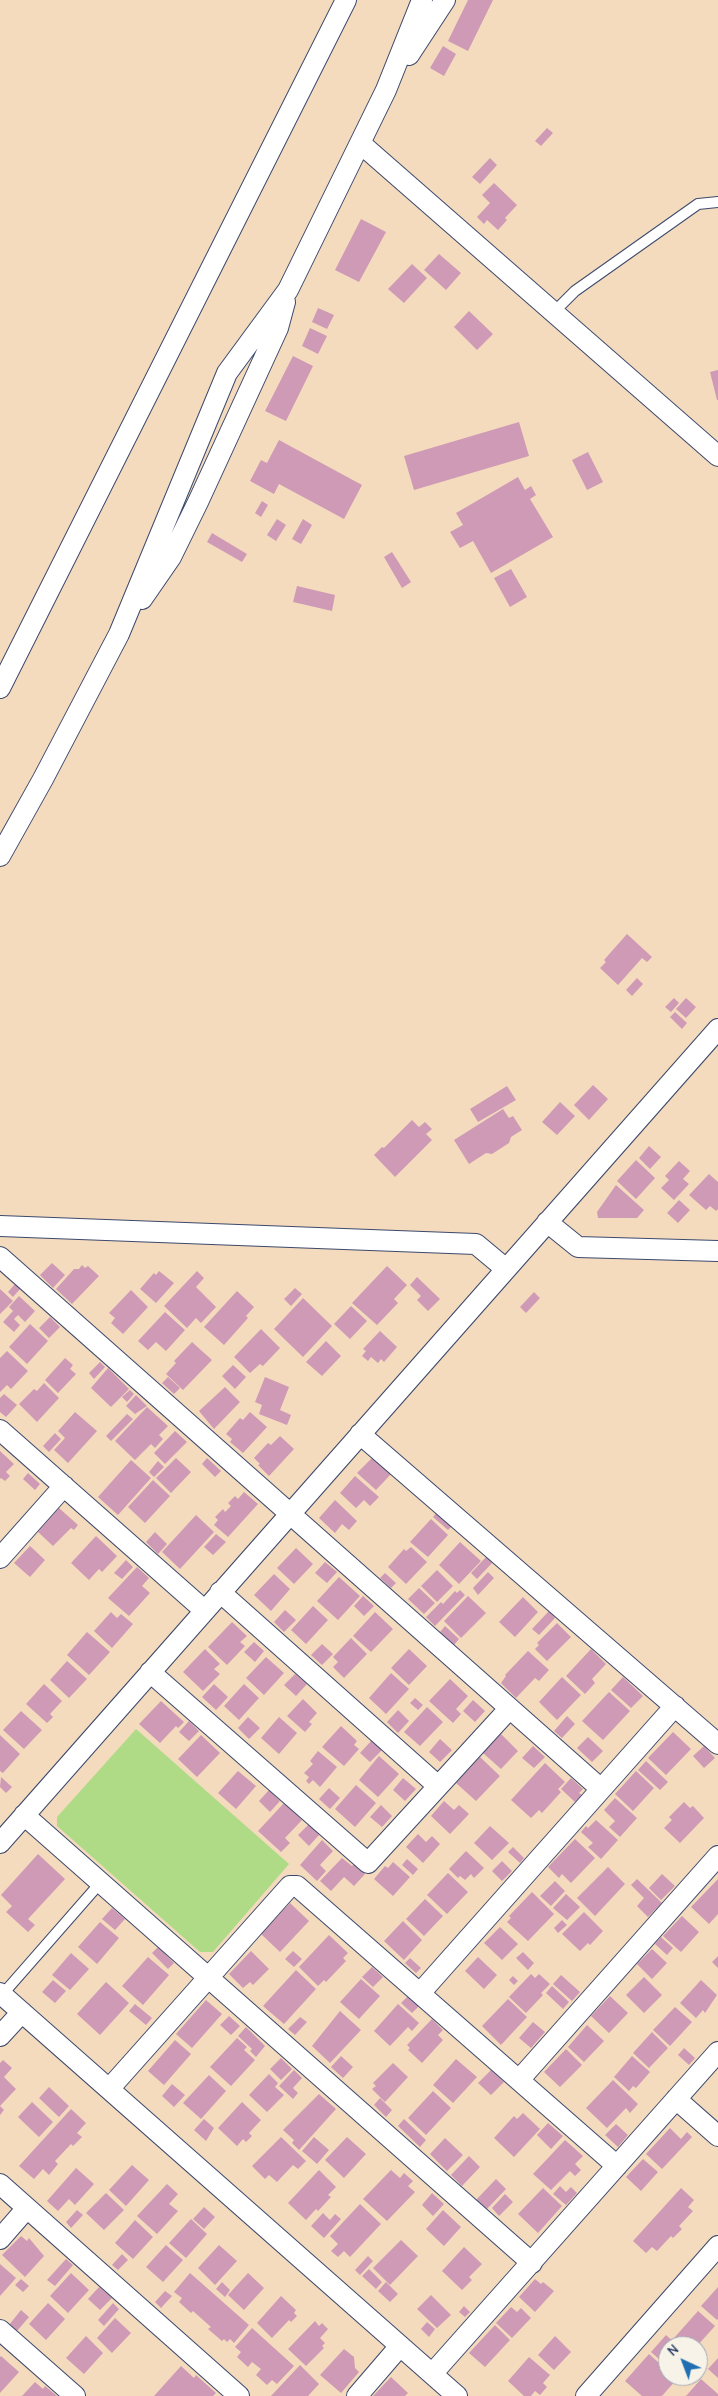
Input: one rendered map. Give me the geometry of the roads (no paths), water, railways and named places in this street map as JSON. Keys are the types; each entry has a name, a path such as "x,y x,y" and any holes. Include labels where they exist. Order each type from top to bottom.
{"street":[{"path":"0,688 346,0"},
{"path":"0,856 43,779 119,634 227,373 288,290 386,90 422,0"},
{"path":"386,90 445,0"},
{"path":"360,143 718,456"},
{"path":"119,634 171,557 278,328 288,290"},
{"path":"0,1843 718,1029"},
{"path":"547,1222 578,1247 718,1251"},
{"path":"0,1226 476,1244 506,1269"},
{"path":"0,1257 601,1789"},
{"path":"0,1430 204,1610"},
{"path":"360,1434 718,1744"},
{"path":"0,1558 64,1486"},
{"path":"220,1592 438,1786"},
{"path":"150,1672 368,1863 509,1709"},
{"path":"421,1992 675,1706"},
{"path":"24,1815 209,1976 532,2263"},
{"path":"518,2080 718,1856"},
{"path":"109,2089 290,1886 298,1886 617,2166"},
{"path":"1,1994 457,2396"},
{"path":"0,2036 22,2012"},
{"path":"432,2374 718,2052"},
{"path":"676,2099 718,2136"},
{"path":"0,2184 239,2396"},
{"path":"0,2239 27,2208"},
{"path":"586,2396 718,2246"},
{"path":"0,2330 75,2396"},
{"path":"357,2396 400,2346"}],"lane":[{"path":"554,312 575,291 698,204 718,202"},
{"path":"1,1994 101,1882"}]}
